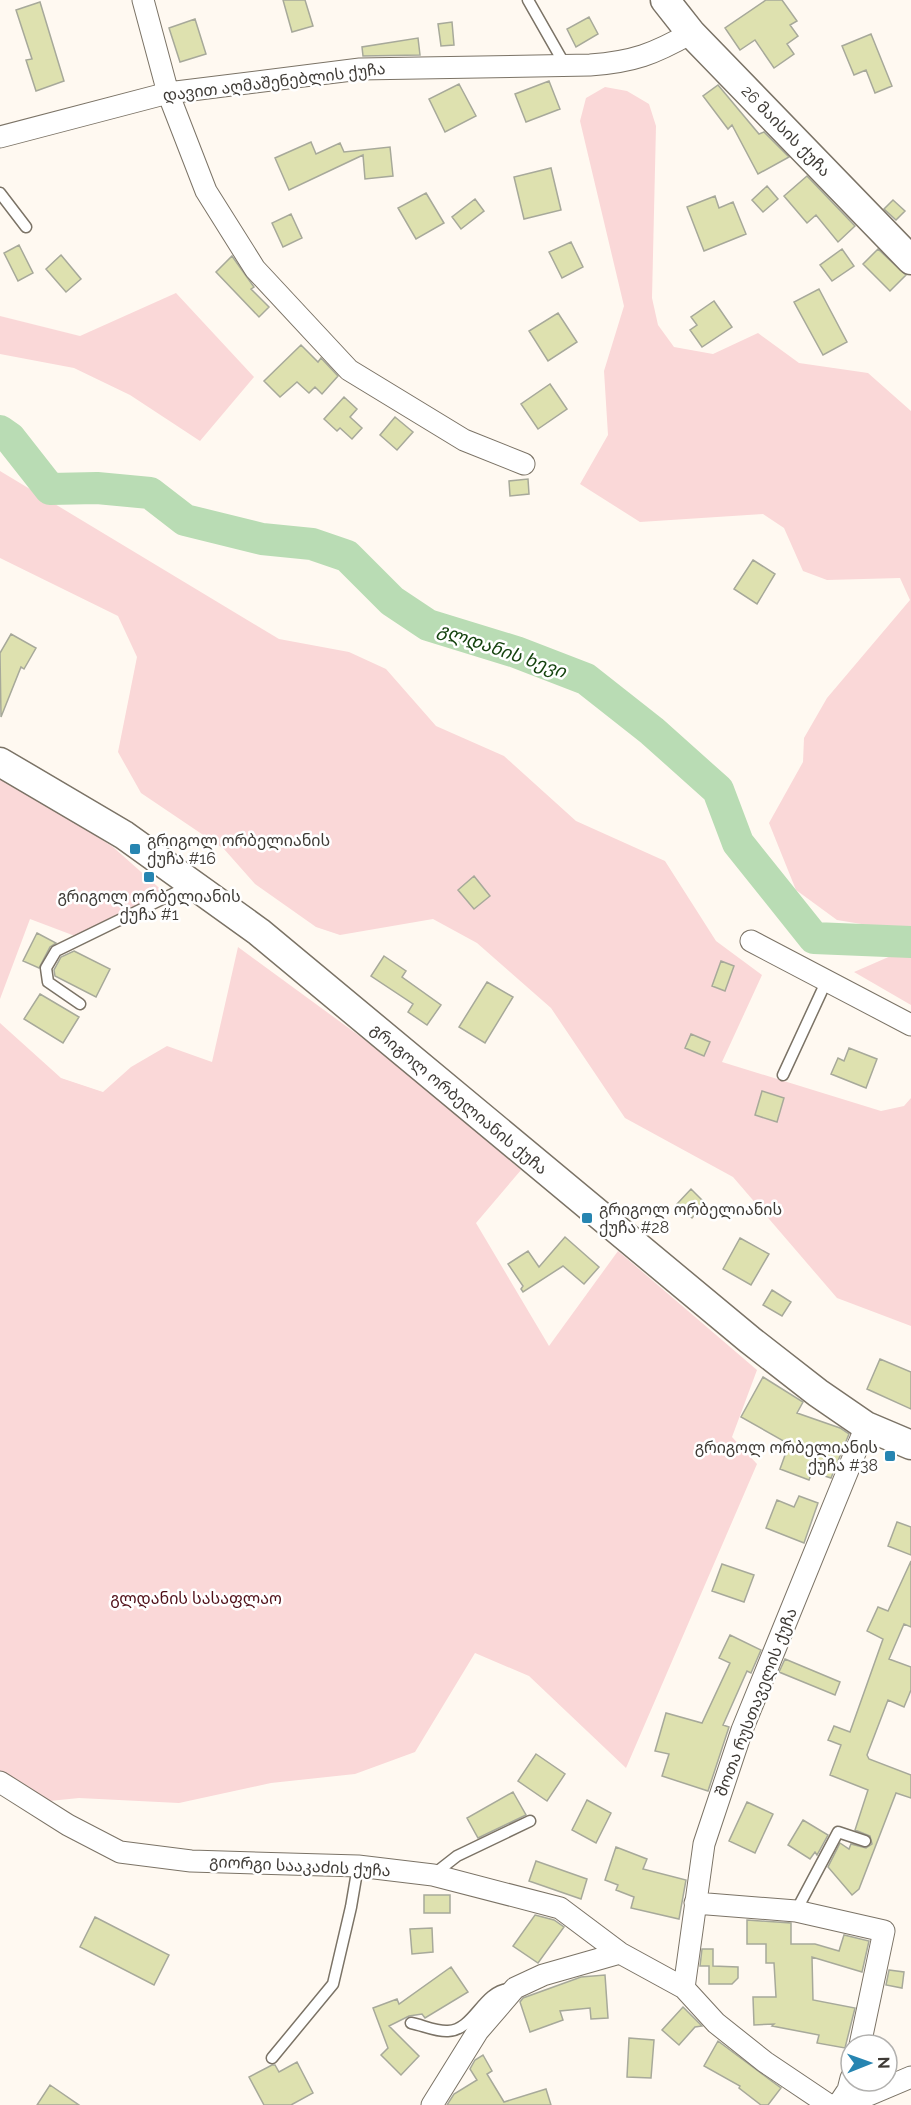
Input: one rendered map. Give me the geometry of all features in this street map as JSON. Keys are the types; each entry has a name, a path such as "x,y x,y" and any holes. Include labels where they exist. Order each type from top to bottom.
{"main road":[{"name":"26 მაისის ქუჩა","path":"665,0 691,33 911,260"},
{"name":"გრიგოლ ორბელიანის ქუჩა","path":"0,762 124,835 259,932 818,1394 866,1426 911,1445"}],"street":[{"path":"143,0 168,93 206,191 255,270 349,370 464,440 524,464"},
{"name":"დავით აღმაშენებლის ქუჩა","path":"0,137 168,93 360,69 613,63 644,57 691,33"},
{"path":"751,941 911,1025"},
{"name":"შოთა რუსთაველის ქუჩა","path":"684,1988 704,1844 742,1730 866,1426"},
{"name":"გიორგი სააკაძის ქუჩა","path":"0,1782 68,1825 120,1852 191,1861 358,1866 433,1875 560,1908 620,1953 684,1988 716,2023 765,2062 829,2105"},
{"path":"695,1903 796,1911 884,1931 863,2033"},
{"path":"432,2105 478,2031 514,1988 543,1975 620,1953"},
{"path":"845,2105 911,2077"}],"lane":[{"path":"528,0 565,65"},
{"path":"0,193 26,227"},
{"path":"80,1004 48,982 46,968 56,951 192,884"},
{"path":"783,1075 826,982"},
{"path":"433,1875 457,1856 530,1821"},
{"path":"796,1911 838,1832 865,1841"},
{"path":"273,2058 333,1984 358,1866"},
{"path":"411,2023 448,2031 460,2028 487,2000 502,1989 514,1988"},
{"path":"421,2105 442,2086"}],"green space":[{"path":"605,87 627,91 649,104 656,126 652,298 658,325 674,347 713,354 758,333 799,363 868,373 911,411 911,932 837,920 796,890 769,823 803,762 804,738 827,698 910,600 900,578 827,580 803,571 784,528 763,514 640,522 580,484 608,435 604,371 624,306 580,121 586,98"},
{"path":"176,293 254,377 200,441 130,395 74,368 0,354 0,316 80,336"},
{"path":"0,471 279,639 349,652 386,669 436,726 504,756 576,821 665,861 716,941 762,975 722,1062 881,1111 904,1106 911,1098 911,1326 837,1298 733,1177 625,1118 551,1008 477,943 433,919 340,935 316,927 255,884 224,849 141,793 118,752 137,657 118,616 0,558"},
{"path":"0,773 113,847 166,894 75,936 30,919 0,999"},
{"name":"გლდანის სასაფლაო","path":"238,947 391,1059 521,1170 476,1223 549,1346 618,1251 757,1370 732,1437 757,1464 626,1768 529,1676 475,1653 415,1752 355,1774 271,1783 179,1803 79,1798 40,1802 0,1775 0,1023 61,1078 103,1092 131,1067 167,1046 212,1062"},
{"path":"900,952 911,953 911,1005 854,972"}],"building":[{"path":"283,0 305,0 313,26 292,32"},
{"path":"766,0 782,0 797,21 790,25 798,36 787,44 794,54 774,68 755,40 740,50 725,28"},
{"path":"40,2 64,81 36,91 26,60 32,59 16,10"},
{"path":"589,17 598,34 576,47 567,29"},
{"path":"195,19 206,54 180,62 169,28"},
{"path":"452,22 454,45 441,46 438,24"},
{"path":"871,34 892,86 875,93 866,70 854,75 842,46"},
{"path":"418,38 420,55 363,56 362,47"},
{"path":"549,81 560,109 526,122 515,94"},
{"path":"459,84 476,116 445,132 429,99"},
{"path":"718,85 759,134 764,132 789,157 758,174 732,125 728,129 703,96"},
{"path":"311,142 316,154 340,143 344,152 390,147 393,176 365,179 363,155 289,190 275,158"},
{"path":"551,168 561,210 524,219 514,177"},
{"path":"807,176 855,226 838,242 816,215 807,223 784,196"},
{"path":"767,186 778,199 763,212 752,200"},
{"path":"426,193 444,223 416,239 398,208"},
{"path":"715,196 719,208 733,202 746,234 704,251 687,207"},
{"path":"475,199 484,211 461,229 452,217"},
{"path":"893,200 905,211 896,220 884,209"},
{"path":"291,214 302,238 283,247 272,223"},
{"path":"571,242 583,267 562,278 549,252"},
{"path":"19,245 33,273 18,281 4,253"},
{"path":"842,249 854,266 832,281 820,265"},
{"path":"878,249 906,275 890,291 863,264"},
{"path":"61,255 81,279 66,292 46,269"},
{"path":"232,256 254,287 251,289 269,307 259,317 216,272"},
{"path":"819,289 847,342 823,355 794,302"},
{"path":"714,301 732,327 702,347 690,330 697,325 691,317"},
{"path":"558,313 577,342 548,361 529,331"},
{"path":"301,345 318,362 321,358 338,376 322,394 315,387 309,393 297,382 280,397 264,381"},
{"path":"550,384 567,409 538,429 521,404"},
{"path":"344,397 357,409 350,417 362,428 352,439 340,428 337,431 324,419"},
{"path":"395,417 413,432 397,450 380,435"},
{"path":"528,479 529,494 510,496 509,481"},
{"path":"753,560 775,574 757,604 734,589"},
{"path":"11,634 36,648 24,669 21,667 1,717 0,653"},
{"path":"474,876 490,896 474,909 458,890"},
{"path":"37,933 56,943 50,947 39,968 23,961"},
{"path":"74,951 110,969 96,997 55,976 54,970 61,957"},
{"path":"384,956 406,971 402,977 441,1005 427,1025 408,1012 413,1004 371,976"},
{"path":"721,961 734,966 725,991 712,986"},
{"path":"487,982 513,997 485,1043 459,1027"},
{"path":"40,994 79,1017 63,1043 24,1019"},
{"path":"691,1034 710,1042 704,1056 685,1048"},
{"path":"849,1048 877,1059 866,1088 831,1074 838,1058 844,1061"},
{"path":"762,1091 784,1098 777,1122 755,1115"},
{"path":"691,1189 705,1203 692,1218 677,1204"},
{"path":"565,1237 599,1267 584,1284 563,1266 523,1292 521,1289 523,1286 508,1264 528,1251 539,1267"},
{"path":"740,1238 769,1254 751,1285 723,1269"},
{"path":"772,1290 791,1302 782,1316 763,1305"},
{"path":"880,1359 911,1372 911,1409 867,1389"},
{"path":"763,1377 803,1402 797,1413 840,1428 849,1434 831,1478 812,1472 809,1480 780,1469 789,1444 741,1417"},
{"path":"799,1496 818,1503 804,1543 766,1528 777,1500 794,1507"},
{"path":"897,1522 911,1527 911,1555 888,1546"},
{"path":"911,1561 911,1627 904,1624 889,1659 911,1667 911,1690 904,1707 888,1700 867,1755 869,1759 911,1775 911,1798 896,1793 859,1889 852,1895 828,1867 840,1843 849,1849 851,1844 866,1848 872,1844 870,1836 855,1830 868,1790 830,1775 841,1745 828,1740 834,1726 850,1732 883,1639 867,1631 878,1607 888,1611"},
{"path":"722,1564 754,1575 744,1602 712,1591"},
{"path":"730,1635 761,1650 751,1673 747,1671 723,1725 729,1727 708,1791 662,1776 669,1754 655,1751 666,1713 702,1723 730,1663 719,1658"},
{"path":"785,1659 840,1682 835,1695 779,1672"},
{"path":"536,1754 565,1774 547,1801 518,1781"},
{"path":"513,1792 526,1815 478,1838 467,1818"},
{"path":"587,1800 611,1813 596,1843 572,1830"},
{"path":"747,1802 773,1814 755,1853 729,1841"},
{"path":"803,1820 828,1835 817,1855 815,1852 810,1859 788,1845"},
{"path":"616,1847 647,1859 643,1869 686,1880 679,1919 631,1908 634,1897 616,1890 618,1885 605,1880"},
{"path":"536,1861 587,1879 581,1899 529,1881"},
{"path":"424,1895 450,1895 450,1913 424,1913"},
{"path":"535,1915 554,1920 564,1927 538,1963 513,1946"},
{"path":"95,1917 169,1955 154,1985 80,1947"},
{"path":"747,1920 791,1923 791,1944 815,1944 839,1951 844,1935 869,1941 862,1972 812,1957 813,2000 855,2008 849,2033 839,2033 839,2047 817,2043 819,2035 772,2026 774,2024 754,2025 753,1997 776,1997 774,1963 766,1963 766,1944 747,1944"},
{"path":"432,1928 433,1952 412,1954 410,1929"},
{"path":"702,1949 713,1949 713,1966 738,1967 738,1978 732,1984 709,1984 709,1966 700,1966"},
{"path":"451,1967 468,1992 425,2018 422,2014 409,2016 389,2026 419,2056 401,2075 381,2055 388,2048 373,2008 397,1999 399,2004"},
{"path":"889,1970 904,1972 902,1988 886,1985"},
{"path":"605,1975 608,2018 591,2019 590,2008 560,2011 563,2020 530,2032 520,2002 523,1998 581,1977"},
{"path":"683,2007 702,2026 695,2027 679,2045 662,2030"},
{"path":"629,2038 654,2040 651,2078 627,2077"},
{"path":"718,2041 781,2088 768,2105 761,2105 739,2088 740,2086 704,2066"},
{"path":"483,2055 492,2071 487,2074 504,2102 546,2089 551,2105 447,2105 454,2094 477,2080 470,2069 475,2060"},
{"path":"297,2062 313,2093 291,2105 264,2105 249,2077 272,2065 275,2065 279,2072"},
{"path":"50,2085 79,2105 37,2105"}],"waterway":[{"name":"გლდანის ხევი","path":"0,431 10,438 50,489 97,488 150,493 185,520 262,539 312,544 347,556 392,601 428,625 516,652 586,679 652,731 718,790 738,843 814,938 911,942"}],"place":[{"name":"გრიგოლ ორბელიანის ქუჩა #16","path":"135,849"},
{"name":"გრიგოლ ორბელიანის ქუჩა #1","path":"149,877"},
{"name":"გრიგოლ ორბელიანის ქუჩა #28","path":"587,1218"},
{"name":"გრიგოლ ორბელიანის ქუჩა #38","path":"890,1456"}]}
